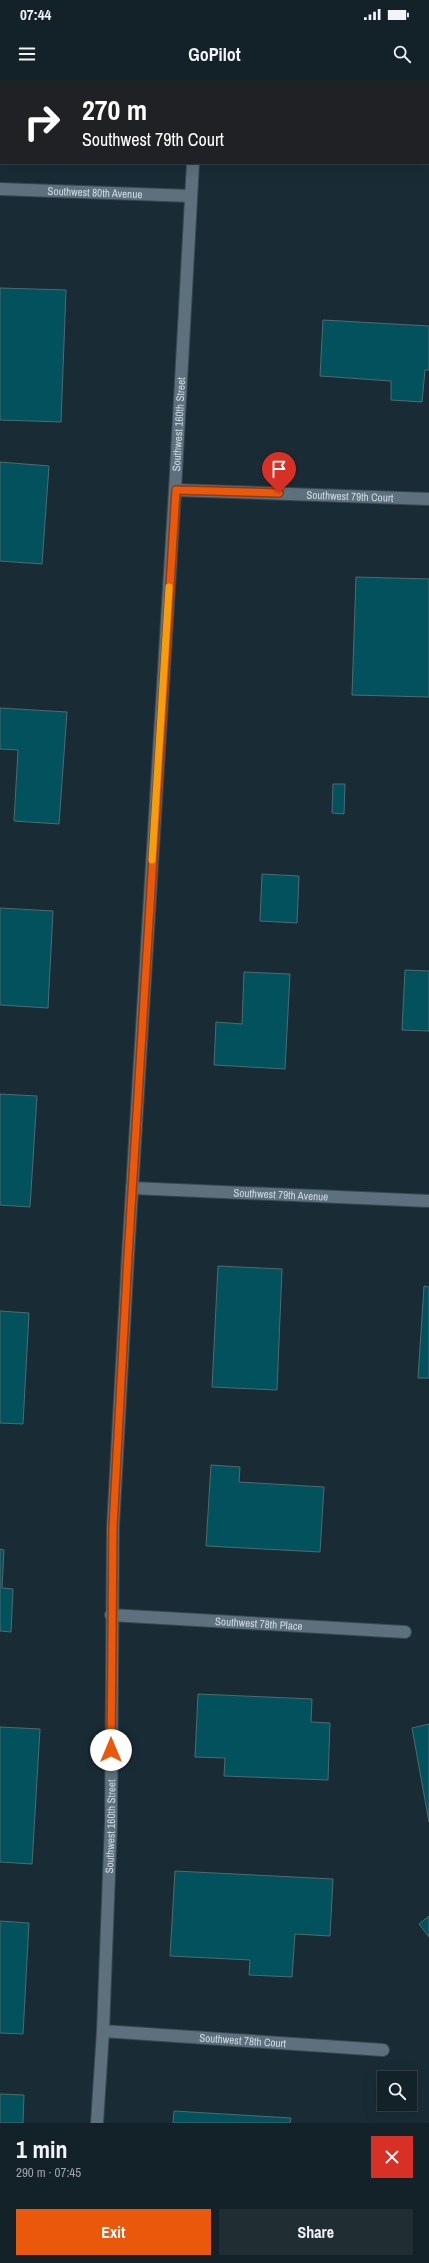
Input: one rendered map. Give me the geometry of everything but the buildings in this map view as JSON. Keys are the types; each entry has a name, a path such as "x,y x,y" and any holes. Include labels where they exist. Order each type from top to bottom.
{"street":[{"name":"Southwest 160th Street","path":"97,2123 103,2031 111,1822 111,1615 113,1527 132,1188 176,490 193,164"},
{"name":"Southwest 80th Avenue","path":"0,189 191,196"},
{"name":"Southwest 79th Court","path":"176,490 429,499"},
{"name":"Southwest 79th Avenue","path":"132,1188 429,1201"},
{"name":"Southwest 78th Place","path":"111,1615 405,1632"},
{"name":"Southwest 78th Court","path":"103,2031 383,2050"}],"slow traffic":[{"path":"152,860 169,587"}],"route":[{"path":"111,1750 111,1615 113,1527 128,1256 176,490 279,493"}]}
